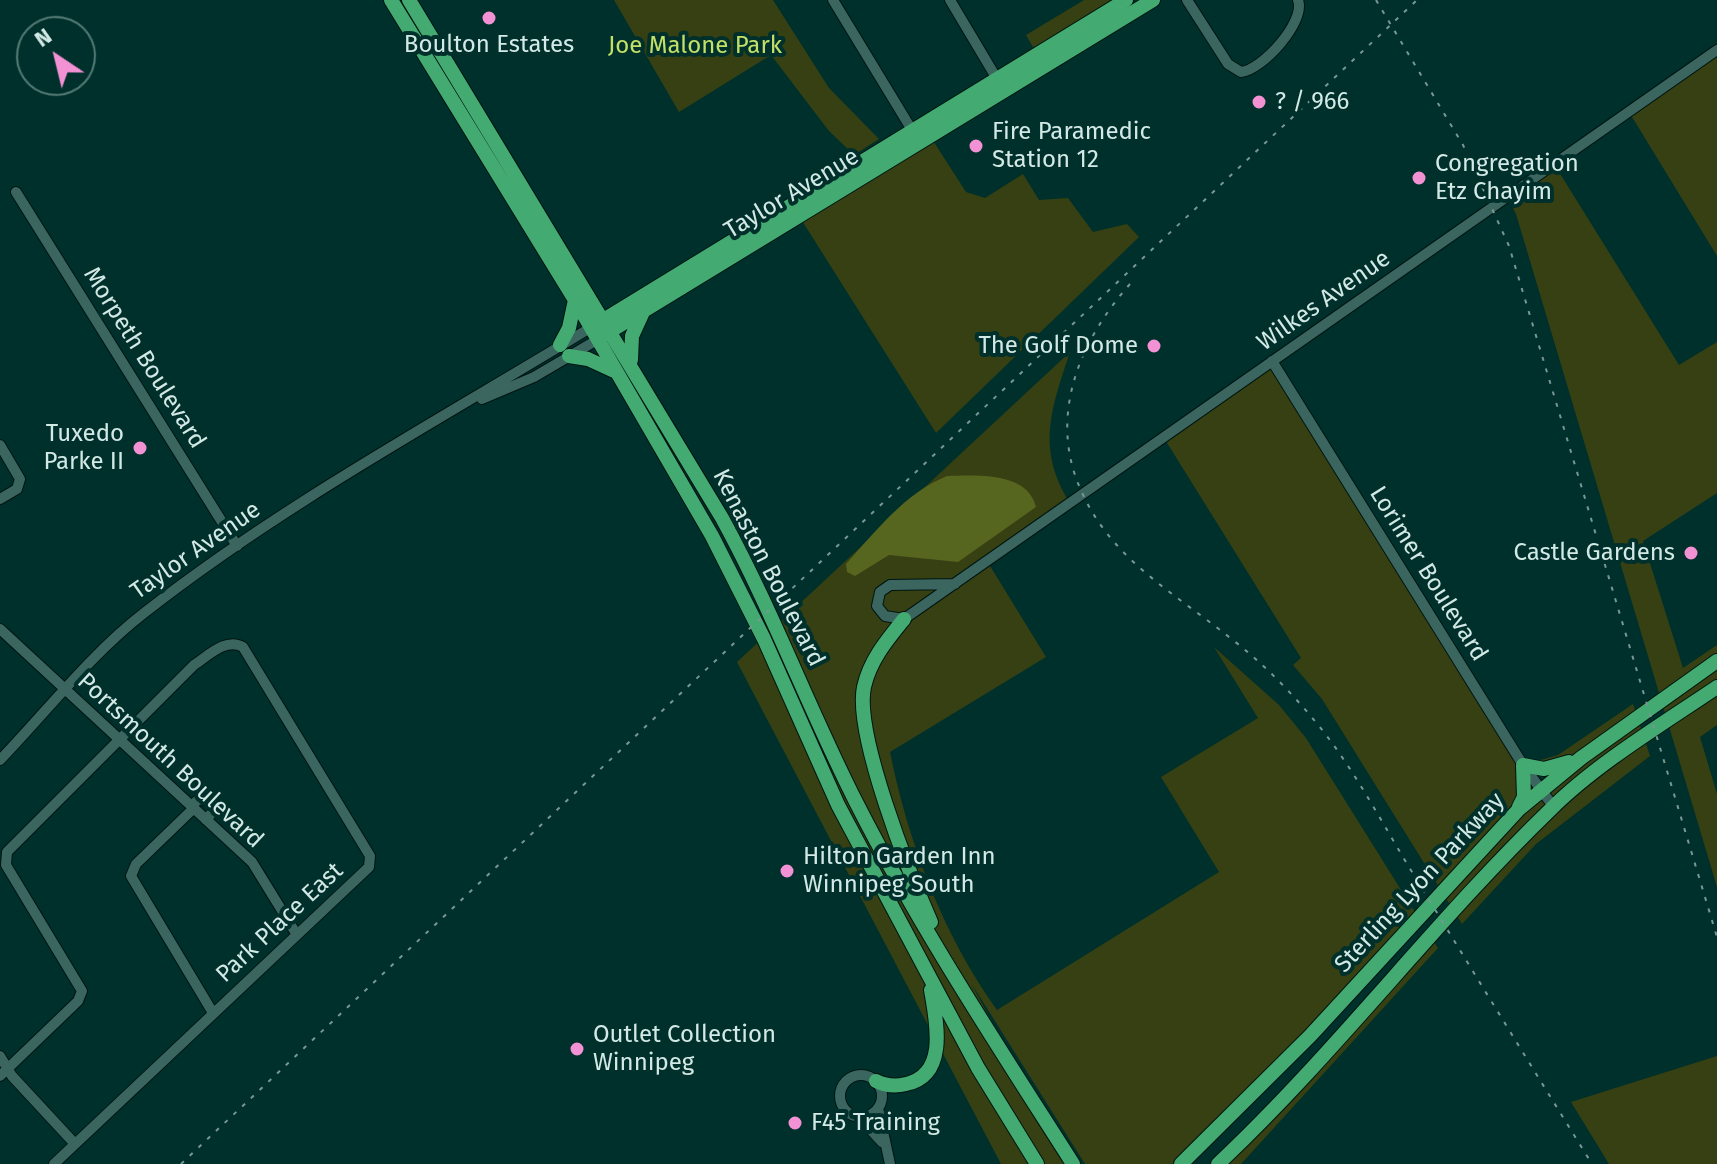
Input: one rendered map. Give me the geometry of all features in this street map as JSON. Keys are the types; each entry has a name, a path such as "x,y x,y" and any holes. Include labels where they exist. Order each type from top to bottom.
{"main road":[{"name":"Kenaston Boulevard","path":"391,0 575,300 733,573 838,805 978,1068 1037,1164"},
{"name":"Kenaston Boulevard","path":"409,0 631,363 746,562 856,802 954,974 1073,1164"},
{"name":"Taylor Avenue","path":"1000,85 1126,0"},
{"name":"Taylor Avenue","path":"594,334 628,305 1000,85 1147,2"},
{"name":"Taylor Avenue","path":"608,325 643,312 916,136"},
{"path":"589,293 604,303 628,305"},
{"path":"575,300 565,351 614,371"},
{"path":"631,363 632,336 643,312"},
{"path":"904,619 884,643 868,672 862,710 874,766 926,910 954,974"},
{"name":"Sterling Lyon Parkway","path":"1181,1164 1310,1036 1540,789 1717,661"},
{"name":"Sterling Lyon Parkway","path":"1218,1164 1257,1128 1453,910 1553,806 1717,687"},
{"path":"1519,809 1524,797 1523,765 1544,769 1581,758"},
{"path":"876,1081 885,1085 911,1084 923,1076 933,1063 938,1041 928,974"}],"street":[{"path":"833,0 916,136"},
{"path":"950,0 1000,85"},
{"path":"1187,0 1228,64 1241,72 1258,65 1296,24 1301,8 1298,0"},
{"name":"Wilkes Avenue","path":"904,619 1717,50"},
{"name":"Morpeth Boulevard","path":"16,192 237,546"},
{"name":"Taylor Avenue","path":"0,760 143,613 237,546 448,414 594,334"},
{"name":"Lorimer Boulevard","path":"1272,361 1523,765 1553,806"},
{"path":"0,445 20,479 17,489 0,499"},
{"path":"904,619 889,617 880,611 877,596 884,588 955,584"},
{"name":"Portsmouth Boulevard","path":"0,629 252,862 297,935"},
{"name":"Park Place East","path":"54,1164 369,867 371,861 243,647 236,643 226,644 194,665 119,740"},
{"path":"4,1072 78,1001 82,991 4,859 7,852 119,740"},
{"path":"206,820 215,809 213,803 199,799 136,864 131,876 213,1013"},
{"path":"0,1056 4,1072 75,1144"},
{"path":"883,1143 859,1117 843,1108 842,1087 858,1075 876,1081 881,1095 878,1108 883,1143 890,1164"},
{"path":"859,1117 878,1108"}],"green space":[{"name":"Joe Malone Park","path":"614,0 773,0 829,88 879,139 854,155 829,131 771,55 679,112"},
{"path":"1084,0 1126,0 1037,54 1026,35"},
{"path":"1717,50 1717,256 1629,112"},
{"path":"930,136 966,192 985,198 1023,174 1039,200 1068,198 1093,232 1127,224 1139,237 936,433 799,216"},
{"path":"1554,164 1679,365 1717,342 1717,493 1643,541 1683,668 1717,645 1717,725 1700,737 1717,794 1717,887 1516,214 1507,197"},
{"path":"1070,352 1053,411 1050,447 1059,483 1070,503 987,561 1046,657 890,752 907,820 930,887 978,981 997,1010 1219,872 1161,777 1258,718 1214,647 1279,705 1306,738 1418,917 1181,1164 1085,1164 971,983 1041,1114 1073,1164 1001,1164 737,662"},
{"path":"1272,361 1523,765 1558,755 1633,704 1650,756 1536,844 1462,924 1322,699 1293,665 1301,658 1164,438","holes":["1578,760 1520,806 1533,768"]},
{"path":"947,476 987,476 1012,482 1023,487 1036,507 958,562 889,555 855,576 847,572 846,564 892,514 918,492"},
{"path":"1430,936 1438,948 1241,1164 1218,1164"},
{"path":"1717,1056 1717,1164 1609,1164 1571,1102"}],"railway":[{"path":"1376,0 1463,145 1509,246 1717,937"},
{"path":"181,1164 1417,0"},
{"path":"1130,284 1098,327 1076,374 1070,399 1067,425 1069,451 1088,505 1103,529 1140,568 1265,668 1333,744 1592,1164"}],"place":[{"name":"Boulton Estates","path":"489,18"},
{"name":"? / 966","path":"1259,102"},
{"name":"Fire Paramedic Station 12","path":"976,146"},
{"name":"Congregation Etz Chayim","path":"1419,178"},
{"name":"The Golf Dome","path":"1154,346"},
{"name":"Tuxedo Parke II","path":"140,448"},
{"name":"Castle Gardens","path":"1691,553"},
{"name":"Hilton Garden Inn Winnipeg South","path":"787,871"},
{"name":"Outlet Collection Winnipeg","path":"577,1049"},
{"name":"F45 Training","path":"795,1123"}]}
